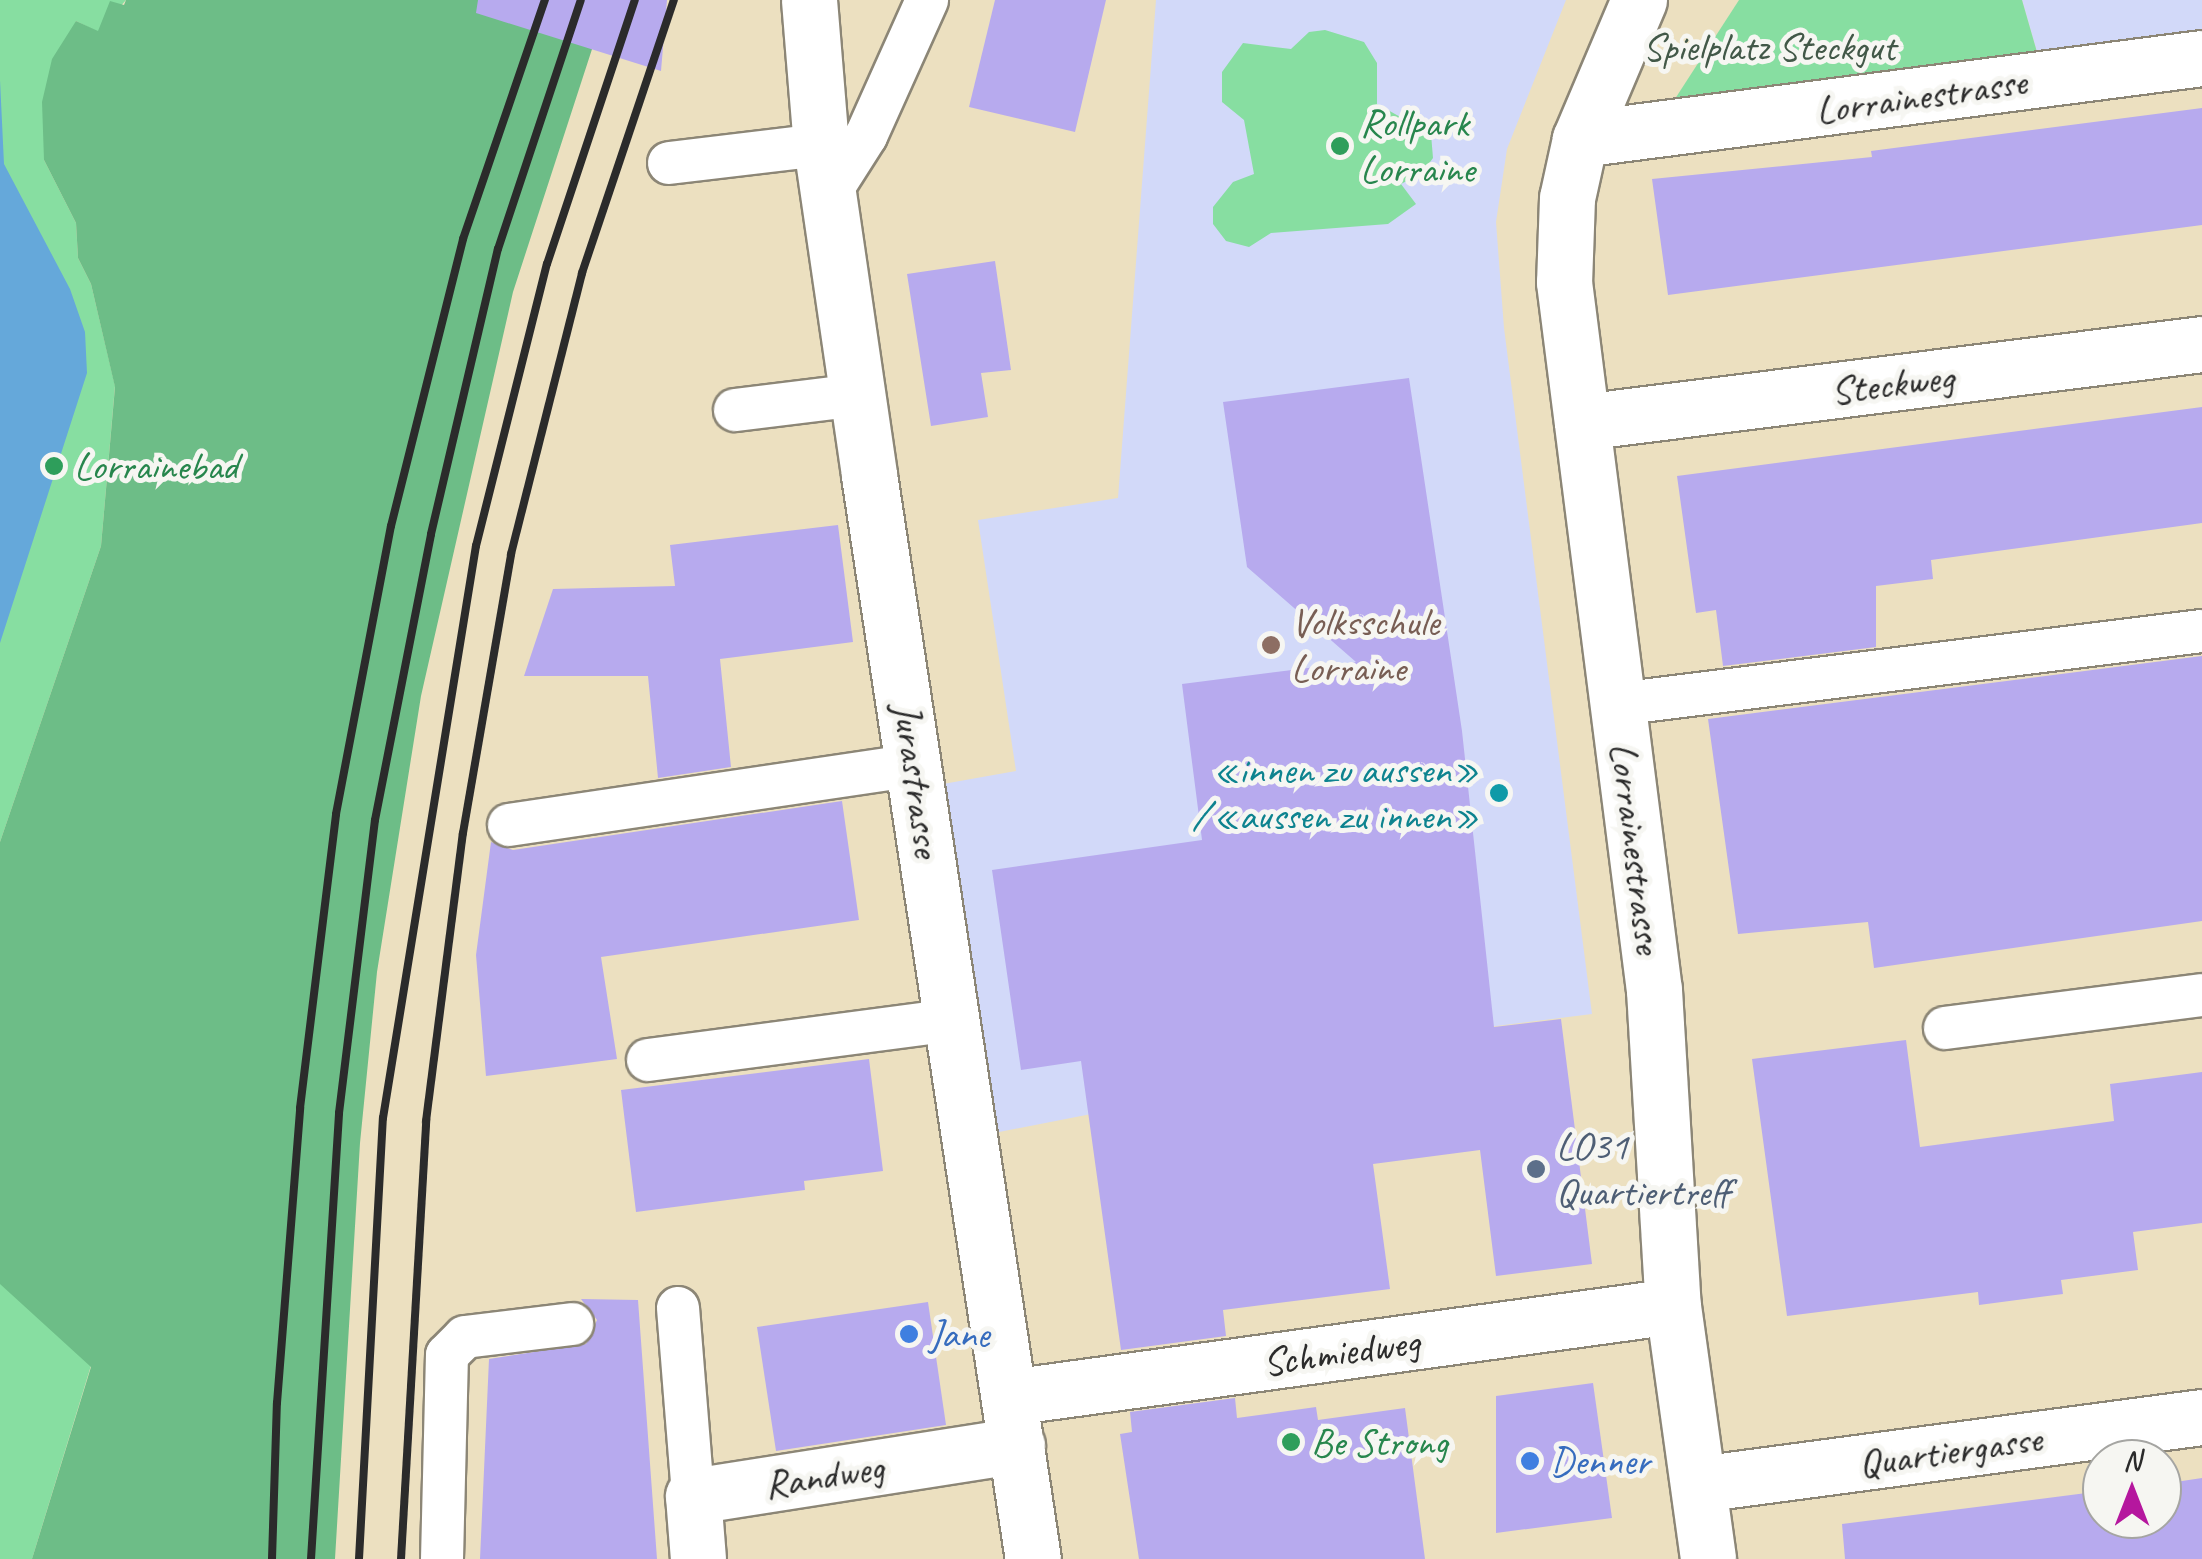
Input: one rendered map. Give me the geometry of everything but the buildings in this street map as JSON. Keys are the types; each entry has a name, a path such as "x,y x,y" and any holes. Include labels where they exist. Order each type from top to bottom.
{"street":[{"name":"Jurastrasse","path":"809,0 825,169 1033,1559"},
{"name":"Lorrainestrasse","path":"1640,0 1580,139 1567,198 1564,282 1654,990 1673,1306 1708,1559"},
{"name":"Lorrainestrasse","path":"1580,139 2202,58"},
{"name":"Steckweg","path":"1582,422 2202,344"},
{"name":"Schmiedweg","path":"1013,1421 1673,1306"},
{"name":"Quartiergasse","path":"1698,1484 2202,1417"},
{"name":"Randweg","path":"693,1496 1013,1421"},
{"path":"693,1496 698,1559"}],"lane":[{"path":"669,162 825,169 866,136 927,0"},
{"path":"735,410 858,395"},
{"path":"1618,704 2202,630"},
{"path":"509,825 916,765"},
{"path":"1945,1028 2202,995"},
{"path":"648,1060 951,1020"},
{"path":"678,1308 693,1496"},
{"path":"442,1559 447,1354 465,1337 572,1324"}],"shaded area":[{"name":"Volksschule Lorraine","path":"1156,0 1566,0 1507,149 1496,222 1504,328 1592,1014 1345,1045 1239,1085 994,1133 943,784 1016,771 978,520 1118,498"},
{"path":"2022,0 2202,0 2202,38 2039,59"}],"green space":[{"name":"Lorrainebad","path":"0,0 126,0 98,32 76,21 44,160 76,223 78,258 91,284 115,386 101,546 0,842"},
{"path":"126,0 608,0 513,292 421,696 377,972 360,1143 335,1559 32,1559 91,1367 0,1284 0,842 101,546 115,387 91,284 78,258 76,223 44,160 42,102 52,59 76,21 98,31 110,1 124,5"},
{"name":"Spielplatz Steckgut","path":"1739,0 2022,0 2039,59 1671,105"},
{"name":"Rollpark Lorraine","path":"1325,30 1364,42 1377,63 1377,104 1431,134 1433,158 1422,173 1401,184 1416,204 1388,224 1271,233 1249,247 1226,241 1213,224 1213,207 1233,182 1254,174 1244,120 1222,102 1222,72 1243,43 1291,49 1309,32"},
{"path":"0,1164 136,1218 32,1559 0,1559"}],"water":[{"path":"0,80 4,164 70,289 85,332 87,373 0,643"}],"railway":[{"path":"272,1559 277,1403 300,1108 336,814 391,526 463,239 545,0"},
{"path":"311,1559 339,1113 375,820 431,534 498,249 581,0"},
{"path":"359,1559 383,1118 476,546 547,264 635,0"},
{"path":"401,1559 426,1121 463,833 511,554 582,273 674,0"}],"place":[{"name":"Rollpark Lorraine","path":"1340,146"},
{"name":"Lorrainebad","path":"54,466"},
{"name":"Volksschule Lorraine","path":"1271,645"},
{"name":"«innen zu aussen» ⁄ «aussen zu innen»","path":"1499,793"},
{"name":"LO31 Quartiertreff","path":"1536,1169"},
{"name":"Jane","path":"909,1334"},
{"name":"Be Strong","path":"1291,1442"},
{"name":"Denner","path":"1530,1461"}]}
